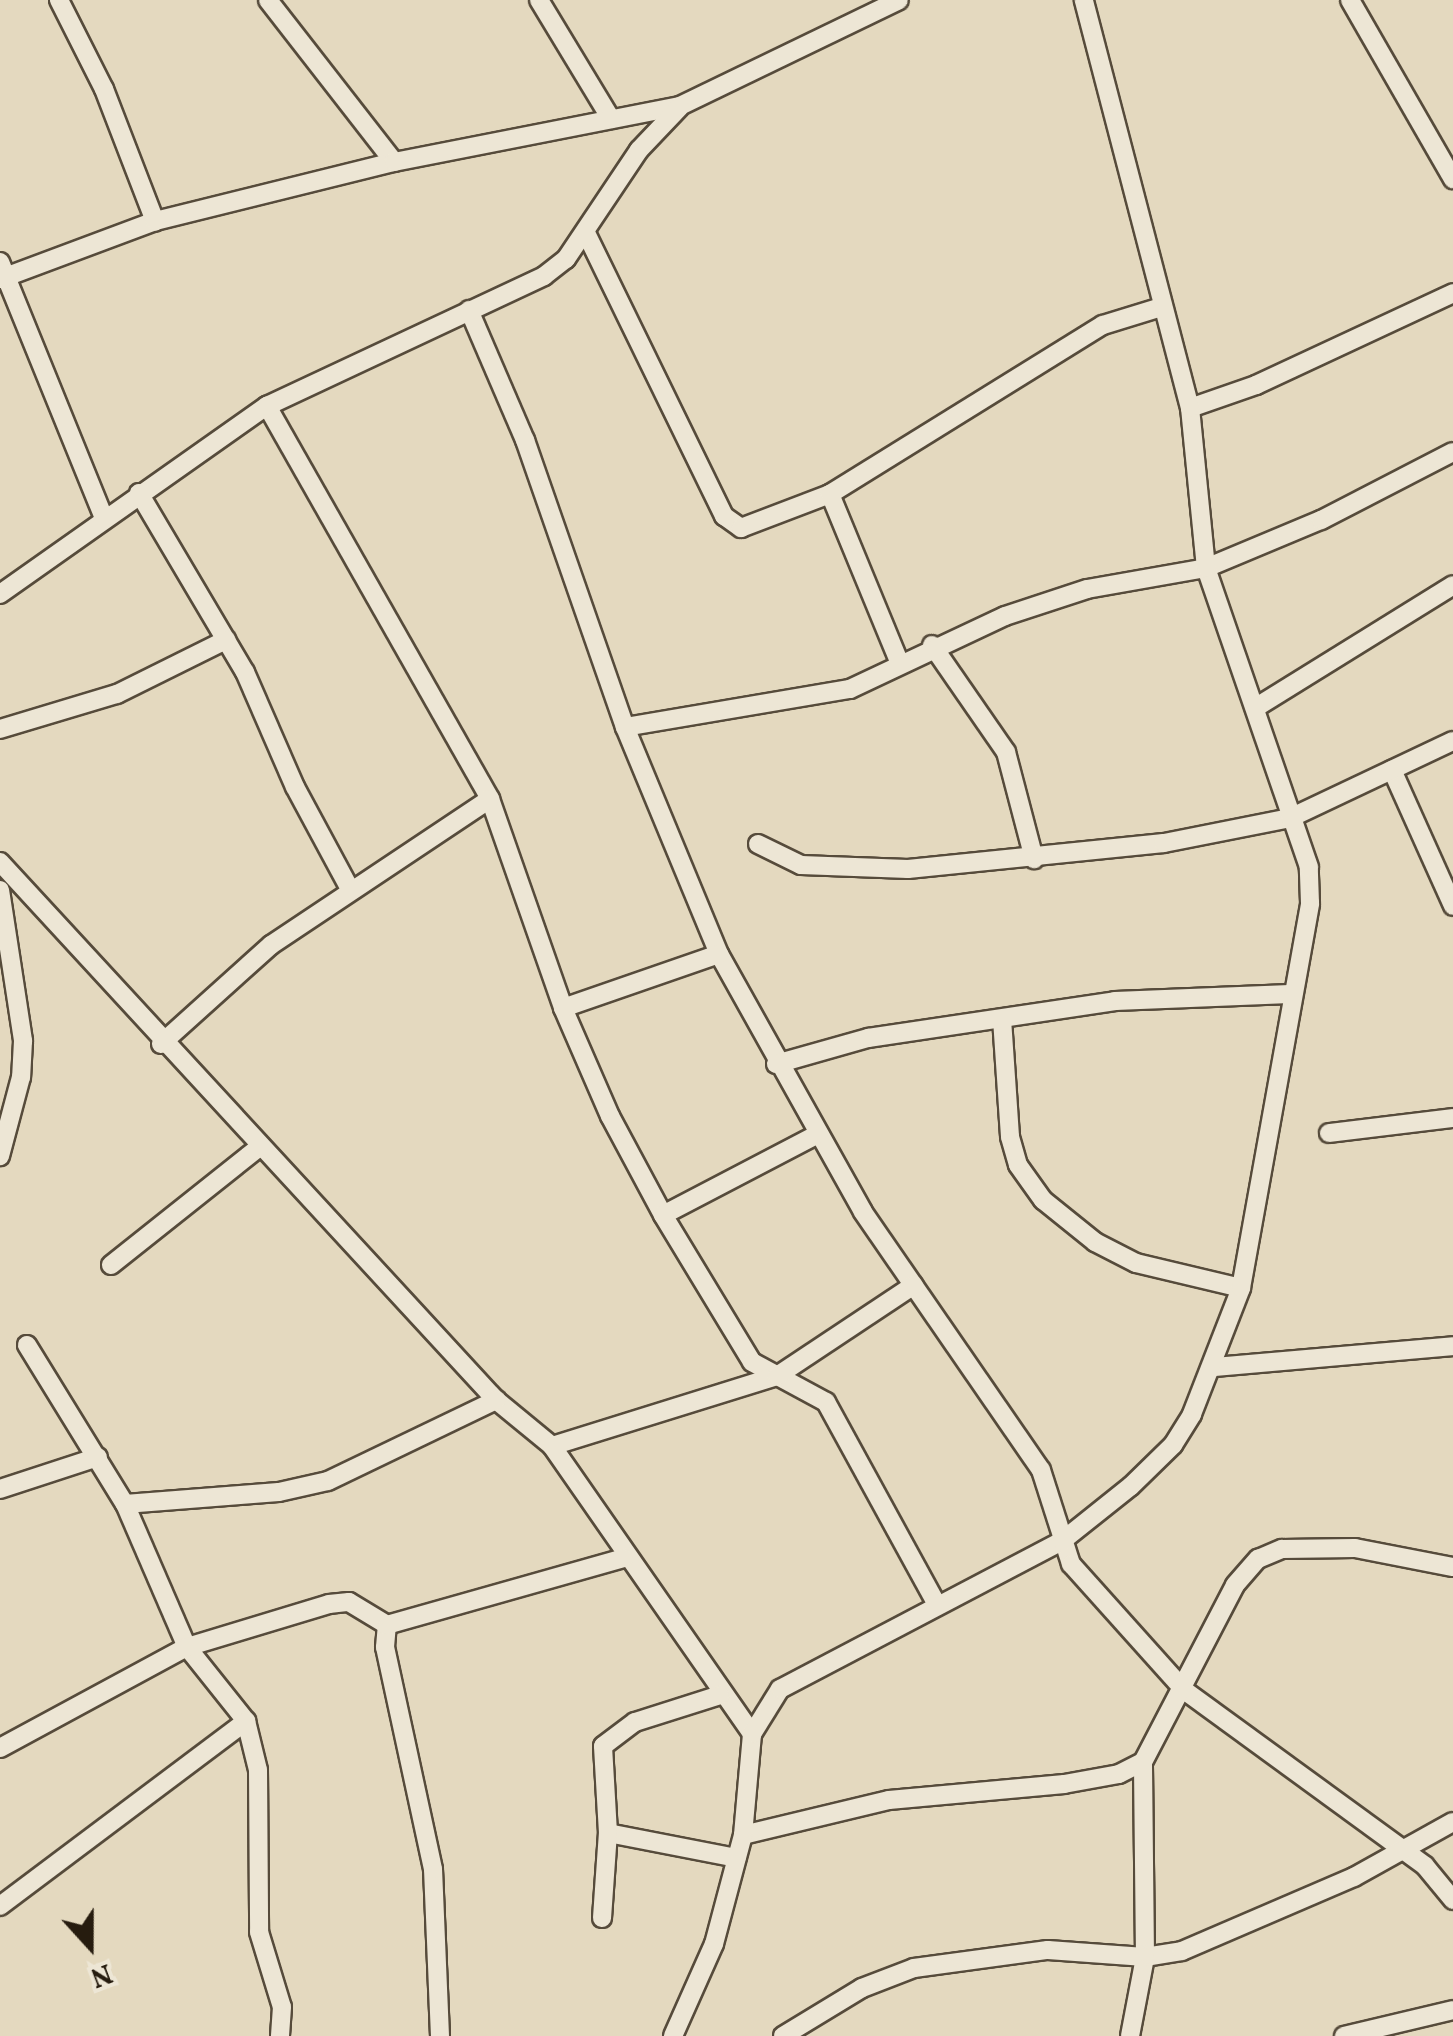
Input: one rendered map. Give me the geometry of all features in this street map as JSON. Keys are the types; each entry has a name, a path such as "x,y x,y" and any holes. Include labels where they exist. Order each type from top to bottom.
{"street":[{"path":"58,0 104,89 154,221"},
{"path":"268,0 394,162"},
{"path":"539,0 611,120"},
{"path":"104,518 2,272 154,221 394,162 680,106 899,0"},
{"path":"673,2036 714,1944 738,1858 752,1734 780,1690 936,1603 1062,1541 1173,1445 1215,1367 1241,1288 1276,1109 1290,994 1310,903 1309,867 1206,568 1190,408 1084,0"},
{"path":"1350,0 1453,180"},
{"path":"0,594 267,406 544,276 586,233 639,150 680,106"},
{"path":"586,233 731,525 759,522 830,494 1103,326 1161,307"},
{"path":"1190,408 1256,385 1453,293"},
{"path":"469,310 525,440 625,728 720,954 776,1064 818,1134 914,1285 1041,1470 1062,1541 1085,1587 1184,1690 1399,1847 1453,1900"},
{"path":"267,406 490,799 564,1008 663,1215 752,1362 826,1402 936,1603"},
{"path":"625,728 816,700 932,646 1087,589 1206,568 1321,520 1453,452"},
{"path":"139,493 226,640 350,889"},
{"path":"830,494 898,661"},
{"path":"1255,708 1453,585"},
{"path":"0,729 117,694 226,640"},
{"path":"932,646 1006,752 1034,859"},
{"path":"758,844 801,865 826,868 1034,859 1164,843 1290,818 1453,742"},
{"path":"1392,770 1453,906"},
{"path":"161,1044 271,945 490,799"},
{"path":"0,862 161,1044 496,1400 552,1446 624,1558 752,1734"},
{"path":"0,890 24,1041 22,1076 0,1156"},
{"path":"564,1008 720,954"},
{"path":"776,1064 868,1038 1148,998 1290,994"},
{"path":"1002,1019 1010,1137 1018,1165 1043,1200 1096,1242 1136,1263 1241,1288"},
{"path":"1329,1133 1453,1118"},
{"path":"663,1215 818,1134"},
{"path":"111,1265 258,1148"},
{"path":"552,1446 777,1376 914,1285"},
{"path":"28,1344 125,1504 187,1648 246,1721 258,1770 260,1932 282,2007 280,2036"},
{"path":"1215,1367 1453,1346"},
{"path":"125,1504 279,1492 328,1481 496,1400"},
{"path":"0,1489 98,1457"},
{"path":"1130,2036 1145,1957 1142,1762 1184,1690 1235,1586 1258,1559 1309,1546 1381,1551 1414,1564 1453,1567"},
{"path":"0,1748 187,1648 330,1604 349,1602 388,1625 624,1558"},
{"path":"388,1625 385,1646 433,1869 440,2036"},
{"path":"602,1918 608,1833 602,1746 635,1722 720,1695"},
{"path":"0,1906 246,1721"},
{"path":"743,1835 890,1800 1064,1784 1119,1774 1142,1762"},
{"path":"783,2036 862,1988 914,1968 1048,1950 1145,1957 1221,1935 1354,1877 1399,1847 1453,1822"},
{"path":"608,1833 738,1858"},
{"path":"1344,2036 1453,2010"}]}
